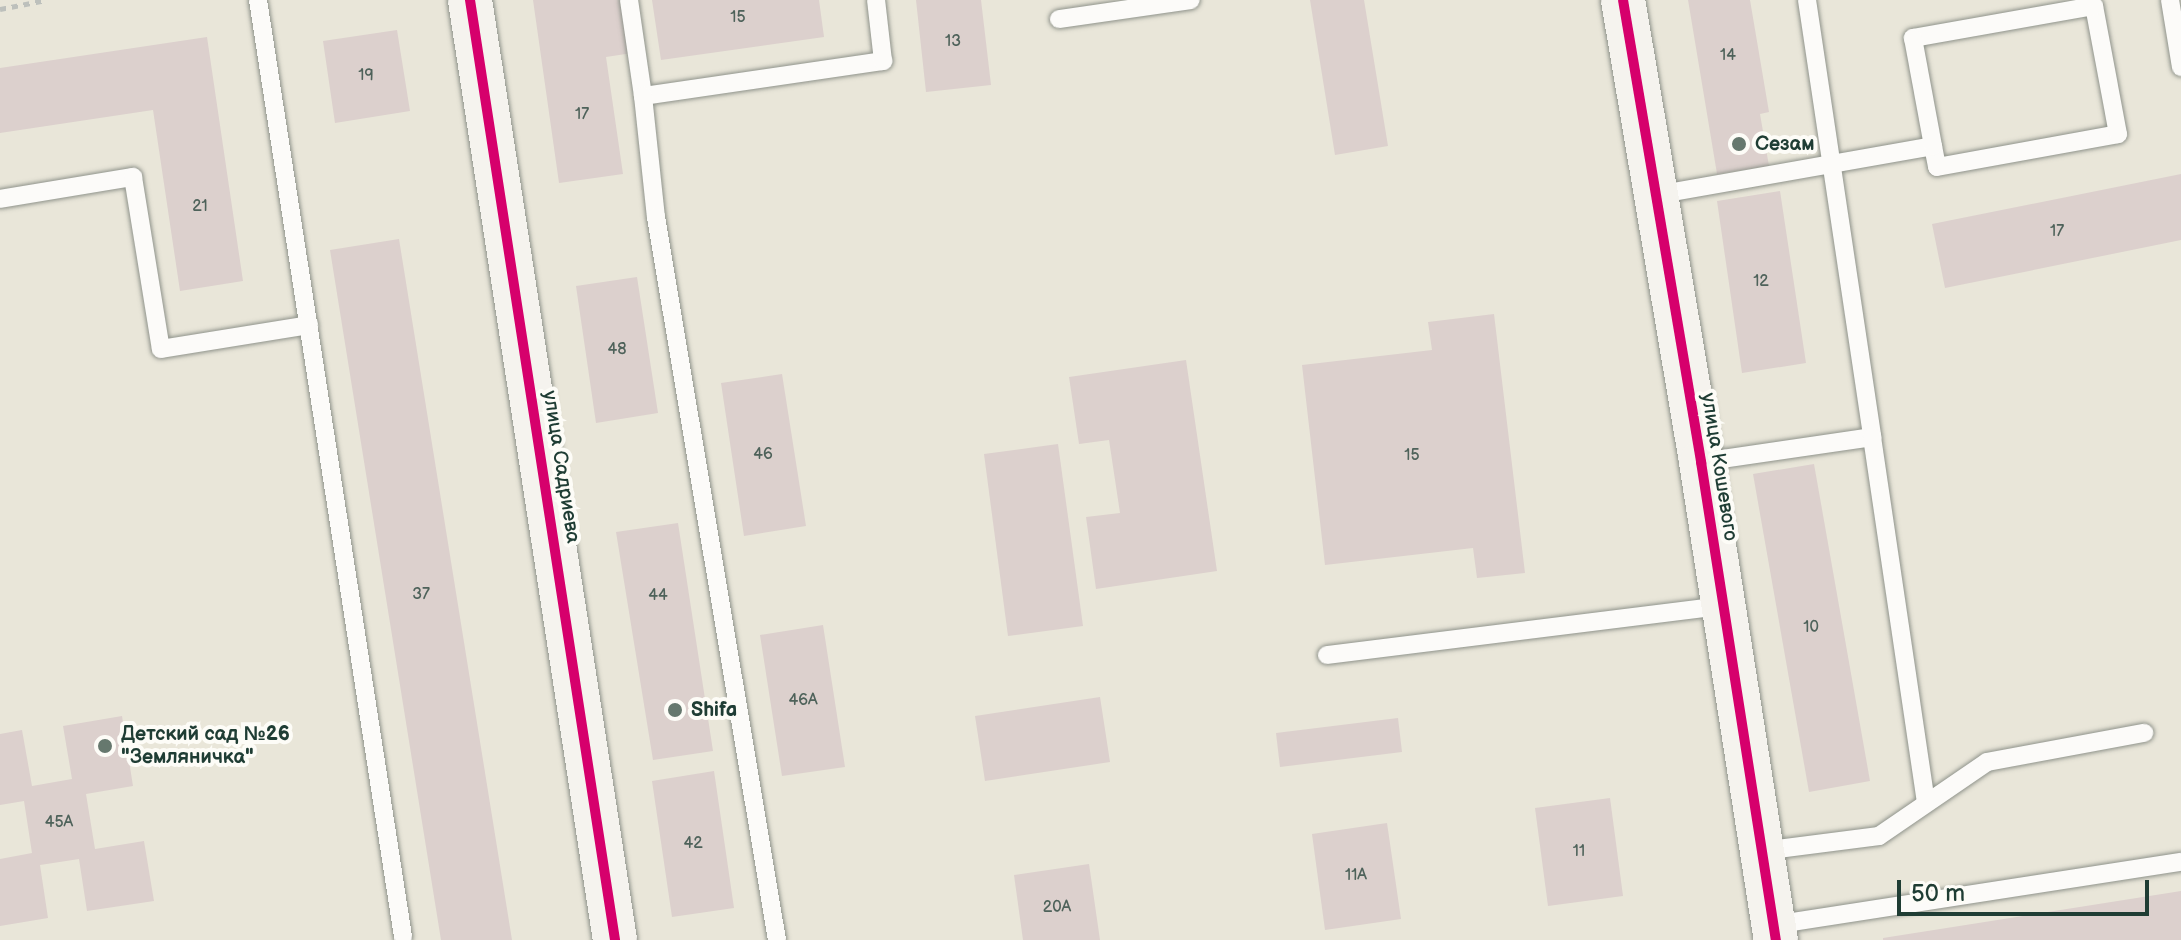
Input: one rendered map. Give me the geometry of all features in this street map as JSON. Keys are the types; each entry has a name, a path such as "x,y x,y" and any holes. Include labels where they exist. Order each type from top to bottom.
{"street":[{"name":"улица Садриева","path":"470,0 615,940"},
{"name":"улица Кошевого","path":"1623,0 1701,462 1775,932"}],"lane":[{"path":"258,0 403,937"},
{"path":"629,0 656,217 777,940"},
{"path":"643,96 883,61 876,0"},
{"path":"1059,19 1191,0"},
{"path":"1807,0 1926,802"},
{"path":"2170,0 2181,67"},
{"path":"2094,6 2118,134 1937,167 1933,146 1913,38 2094,6"},
{"path":"1654,195 1933,146"},
{"path":"0,199 133,177 161,349 309,325"},
{"path":"1701,462 1872,437"},
{"path":"1327,655 1723,606"},
{"path":"1762,851 1879,836 1987,762 2144,733"},
{"path":"1775,932 2181,862"}],"path":[{"path":"0,9 46,0"}],"building":[{"path":"533,0 624,0 632,53 606,57 623,174 559,183"},
{"path":"652,0 819,0 824,37 661,60"},
{"path":"916,0 981,0 991,85 926,92"},
{"path":"1310,0 1364,0 1388,146 1335,155"},
{"path":"1688,0 1750,0 1769,112 1760,114 1769,166 1717,174"},
{"path":"397,30 410,111 335,123 323,41"},
{"path":"207,37 243,281 180,291 153,110 0,133 0,68"},
{"path":"2181,174 2181,240 1945,288 1932,224"},
{"path":"1780,191 1806,363 1742,373 1717,201"},
{"path":"399,239 512,940 441,940 330,250"},
{"path":"637,277 658,413 596,423 576,286"},
{"path":"1494,314 1525,573 1477,578 1473,548 1325,565 1302,365 1432,350 1428,322"},
{"path":"1186,360 1217,571 1096,589 1086,517 1120,513 1109,440 1079,444 1069,377"},
{"path":"782,374 806,526 744,536 721,383"},
{"path":"1058,444 1083,626 1008,636 984,454"},
{"path":"1814,464 1870,781 1809,792 1753,474"},
{"path":"678,523 713,751 653,760 616,532"},
{"path":"823,625 845,767 782,776 760,635"},
{"path":"1100,697 1110,762 985,781 975,716"},
{"path":"122,716 133,786 86,794 95,849 144,841 154,901 87,911 79,859 40,865 48,918 0,926 0,859 32,853 24,801 0,805 0,734 22,730 32,786 72,779 63,726"},
{"path":"1398,718 1402,752 1280,767 1276,733"},
{"path":"714,771 734,908 672,917 652,781"},
{"path":"1610,798 1623,896 1548,906 1535,808"},
{"path":"1387,823 1401,919 1325,930 1312,834"},
{"path":"1089,864 1100,940 1023,940 1014,875"},
{"path":"2181,891 2181,940 1883,940 1883,938"}],"cycle path":[{"path":"470,0 615,940"},
{"path":"1623,0 1701,462 1776,940"}],"place":[{"name":"Сезам","path":"1739,144"},
{"name":"Shifa","path":"675,710"},
{"name":"Детский сад №26 \"Земляничка\"","path":"105,746"}]}
